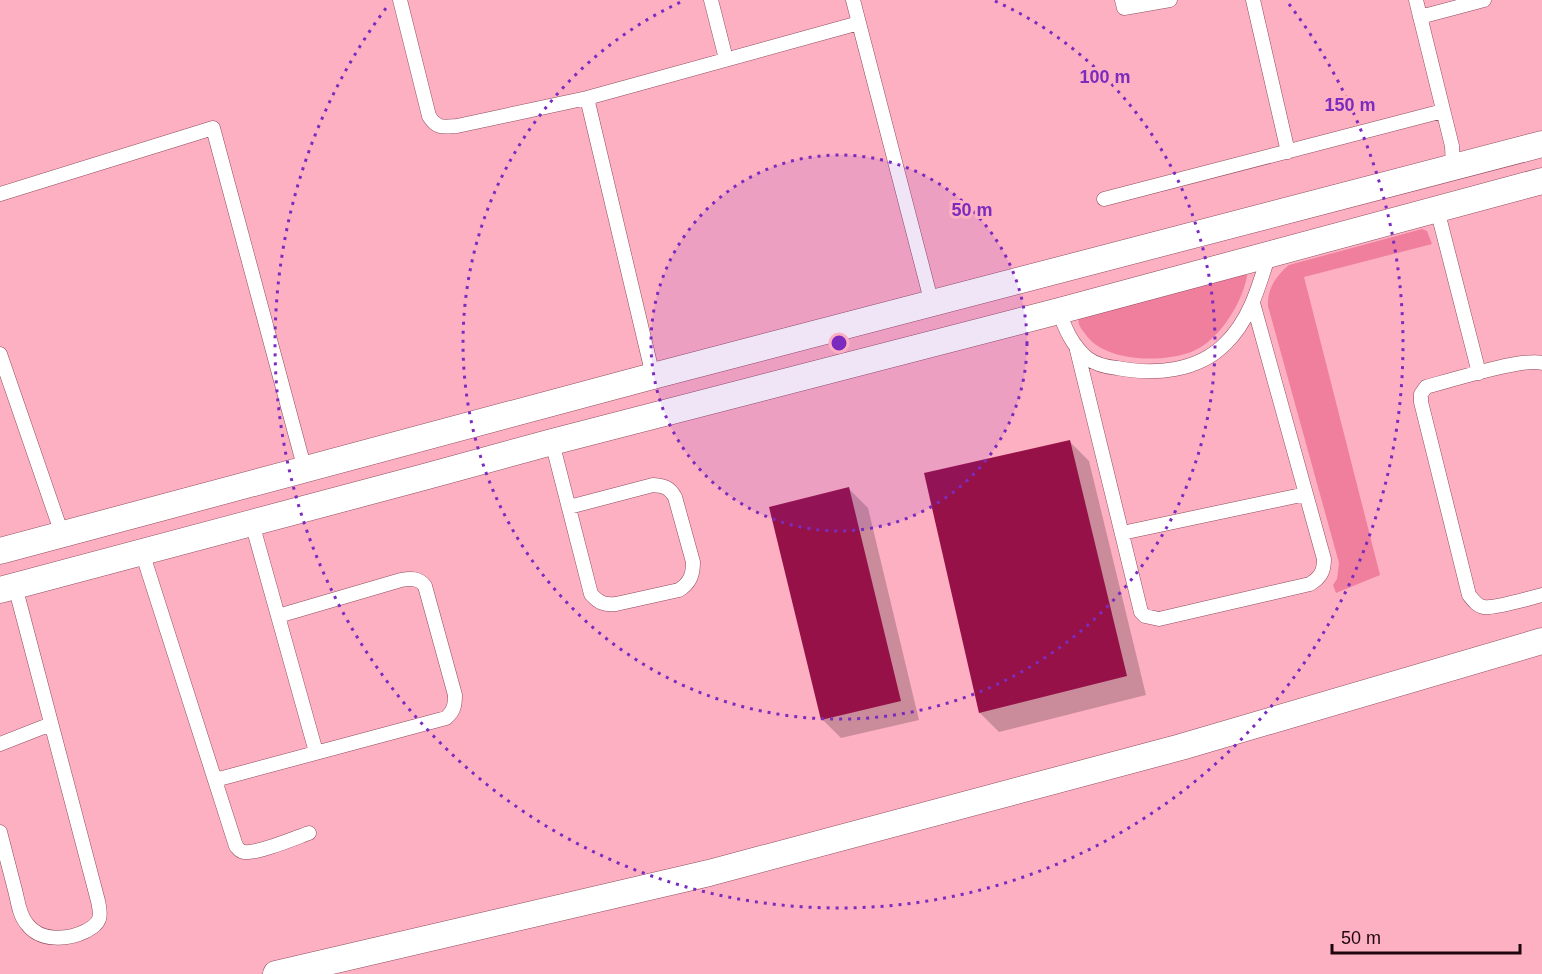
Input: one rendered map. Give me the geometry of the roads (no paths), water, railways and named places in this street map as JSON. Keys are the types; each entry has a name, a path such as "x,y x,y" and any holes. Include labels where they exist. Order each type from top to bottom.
{"street":[{"path":"1542,144 652,376 2,550 7,588 1542,182"},
{"path":"1443,207 1453,168"},
{"path":"1260,218 1269,254"},
{"path":"1050,273 1059,311"},
{"path":"652,376 660,414"},
{"path":"276,974 709,873 1181,747 1542,641"}],"lane":[{"path":"400,0 429,116 438,126 457,126 587,98 859,23"},
{"path":"711,0 726,59"},
{"path":"853,0 932,304"},
{"path":"1122,0 1124,8 1170,0"},
{"path":"1253,0 1287,152"},
{"path":"1416,0 1452,146 1453,168"},
{"path":"1420,17 1484,0"},
{"path":"587,98 652,376"},
{"path":"1104,199 1443,111"},
{"path":"0,194 213,128 305,470"},
{"path":"1443,207 1479,373"},
{"path":"1059,311 1066,331 1076,346 1089,359 1105,366 1131,371 1154,372 1195,364 1224,345 1245,320 1269,254"},
{"path":"1076,346 1142,612 1145,616 1159,619 1310,584 1318,579 1324,567 1324,559 1252,303"},
{"path":"0,354 62,534"},
{"path":"1542,363 1537,361 1525,363 1426,387 1421,394 1420,402 1469,595 1483,608 1542,595"},
{"path":"552,442 568,507 591,594 598,602 616,604 679,590 691,579 693,562 675,496 671,489 653,485 568,507"},
{"path":"1122,533 1306,494"},
{"path":"252,523 316,752"},
{"path":"142,552 237,846 244,852 258,850 309,833"},
{"path":"215,780 446,717 454,710 455,695 425,586 421,581 410,578 401,579 278,616"},
{"path":"0,832 19,906 27,926 41,935 59,938 84,932 97,923 98,901 51,724 7,588"},
{"path":"0,744 51,724"}]}
